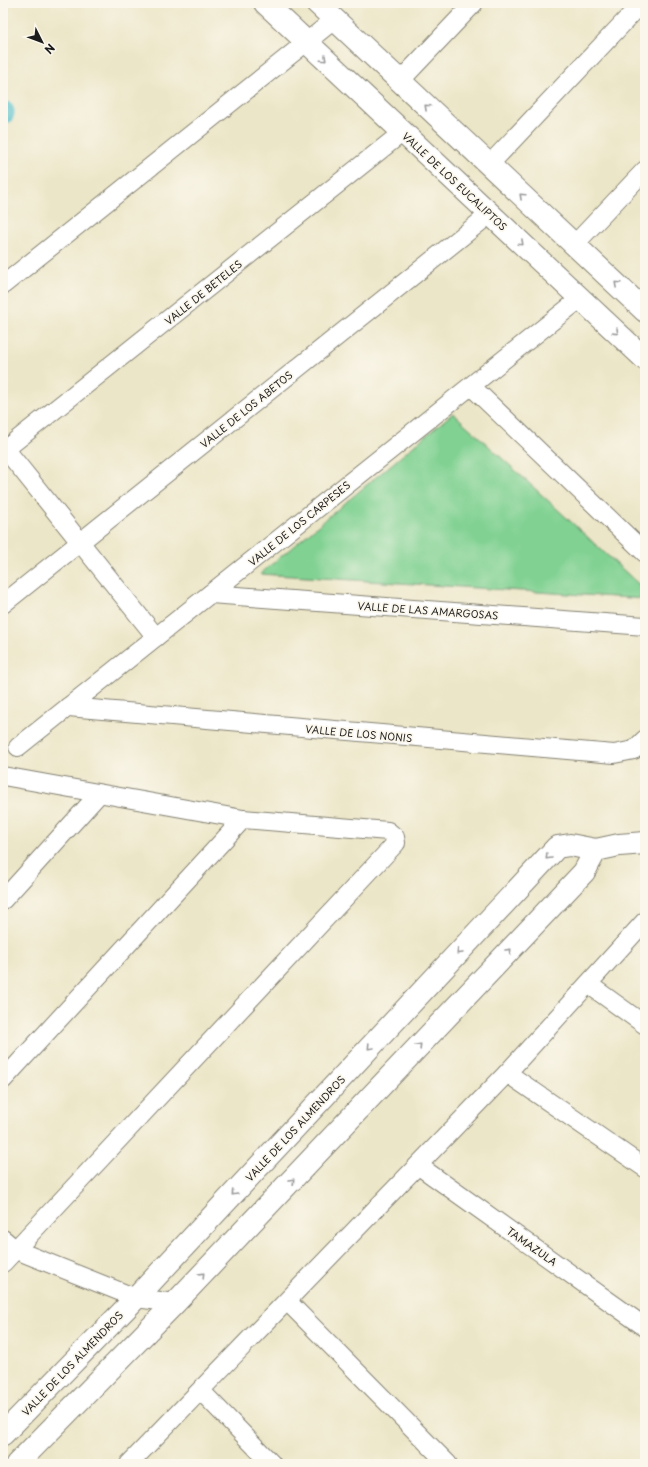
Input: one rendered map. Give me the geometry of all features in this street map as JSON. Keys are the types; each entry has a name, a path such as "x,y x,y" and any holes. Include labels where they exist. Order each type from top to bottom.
{"street":[{"name":"VALLE DE LOS EUCALIPTOS","path":"265,3 306,43 581,298 645,360"},
{"path":"317,3 645,311"},
{"path":"400,81 474,3"},
{"path":"489,165 642,3"},
{"path":"3,285 334,20"},
{"name":"VALLE DE BETELES","path":"4,448 403,132"},
{"path":"574,245 645,170"},
{"name":"VALLE DE LOS ABETOS","path":"3,604 490,214"},
{"name":"VALLE DE LOS CARPESES","path":"18,747 581,298"},
{"path":"471,386 645,553"},
{"path":"4,448 156,637"},
{"name":"VALLE DE LAS AMARGOSAS","path":"210,594 645,626"},
{"name":"VALLE DE LOS NONIS","path":"68,708 614,754 641,749"},
{"path":"3,776 243,819 388,831 394,837 396,843 9,1244 3,1263"},
{"path":"3,900 99,794"},
{"path":"3,1080 243,819"},
{"name":"VALLE DE LOS ALMENDROS","path":"3,1434 136,1298 557,848 570,845 596,850 619,845 645,844"},
{"path":"18,1464 175,1303 584,872 596,850"},
{"path":"129,1464 419,1166 507,1073 645,921"},
{"path":"588,984 645,1025"},
{"path":"507,1073 645,1168"},
{"name":"TAMAZULA","path":"419,1166 645,1327"},
{"path":"9,1244 136,1298 175,1303"},
{"path":"288,1302 448,1464"},
{"path":"201,1391 272,1464"}],"green space":[{"path":"453,413 645,590 645,599 260,574"}]}
